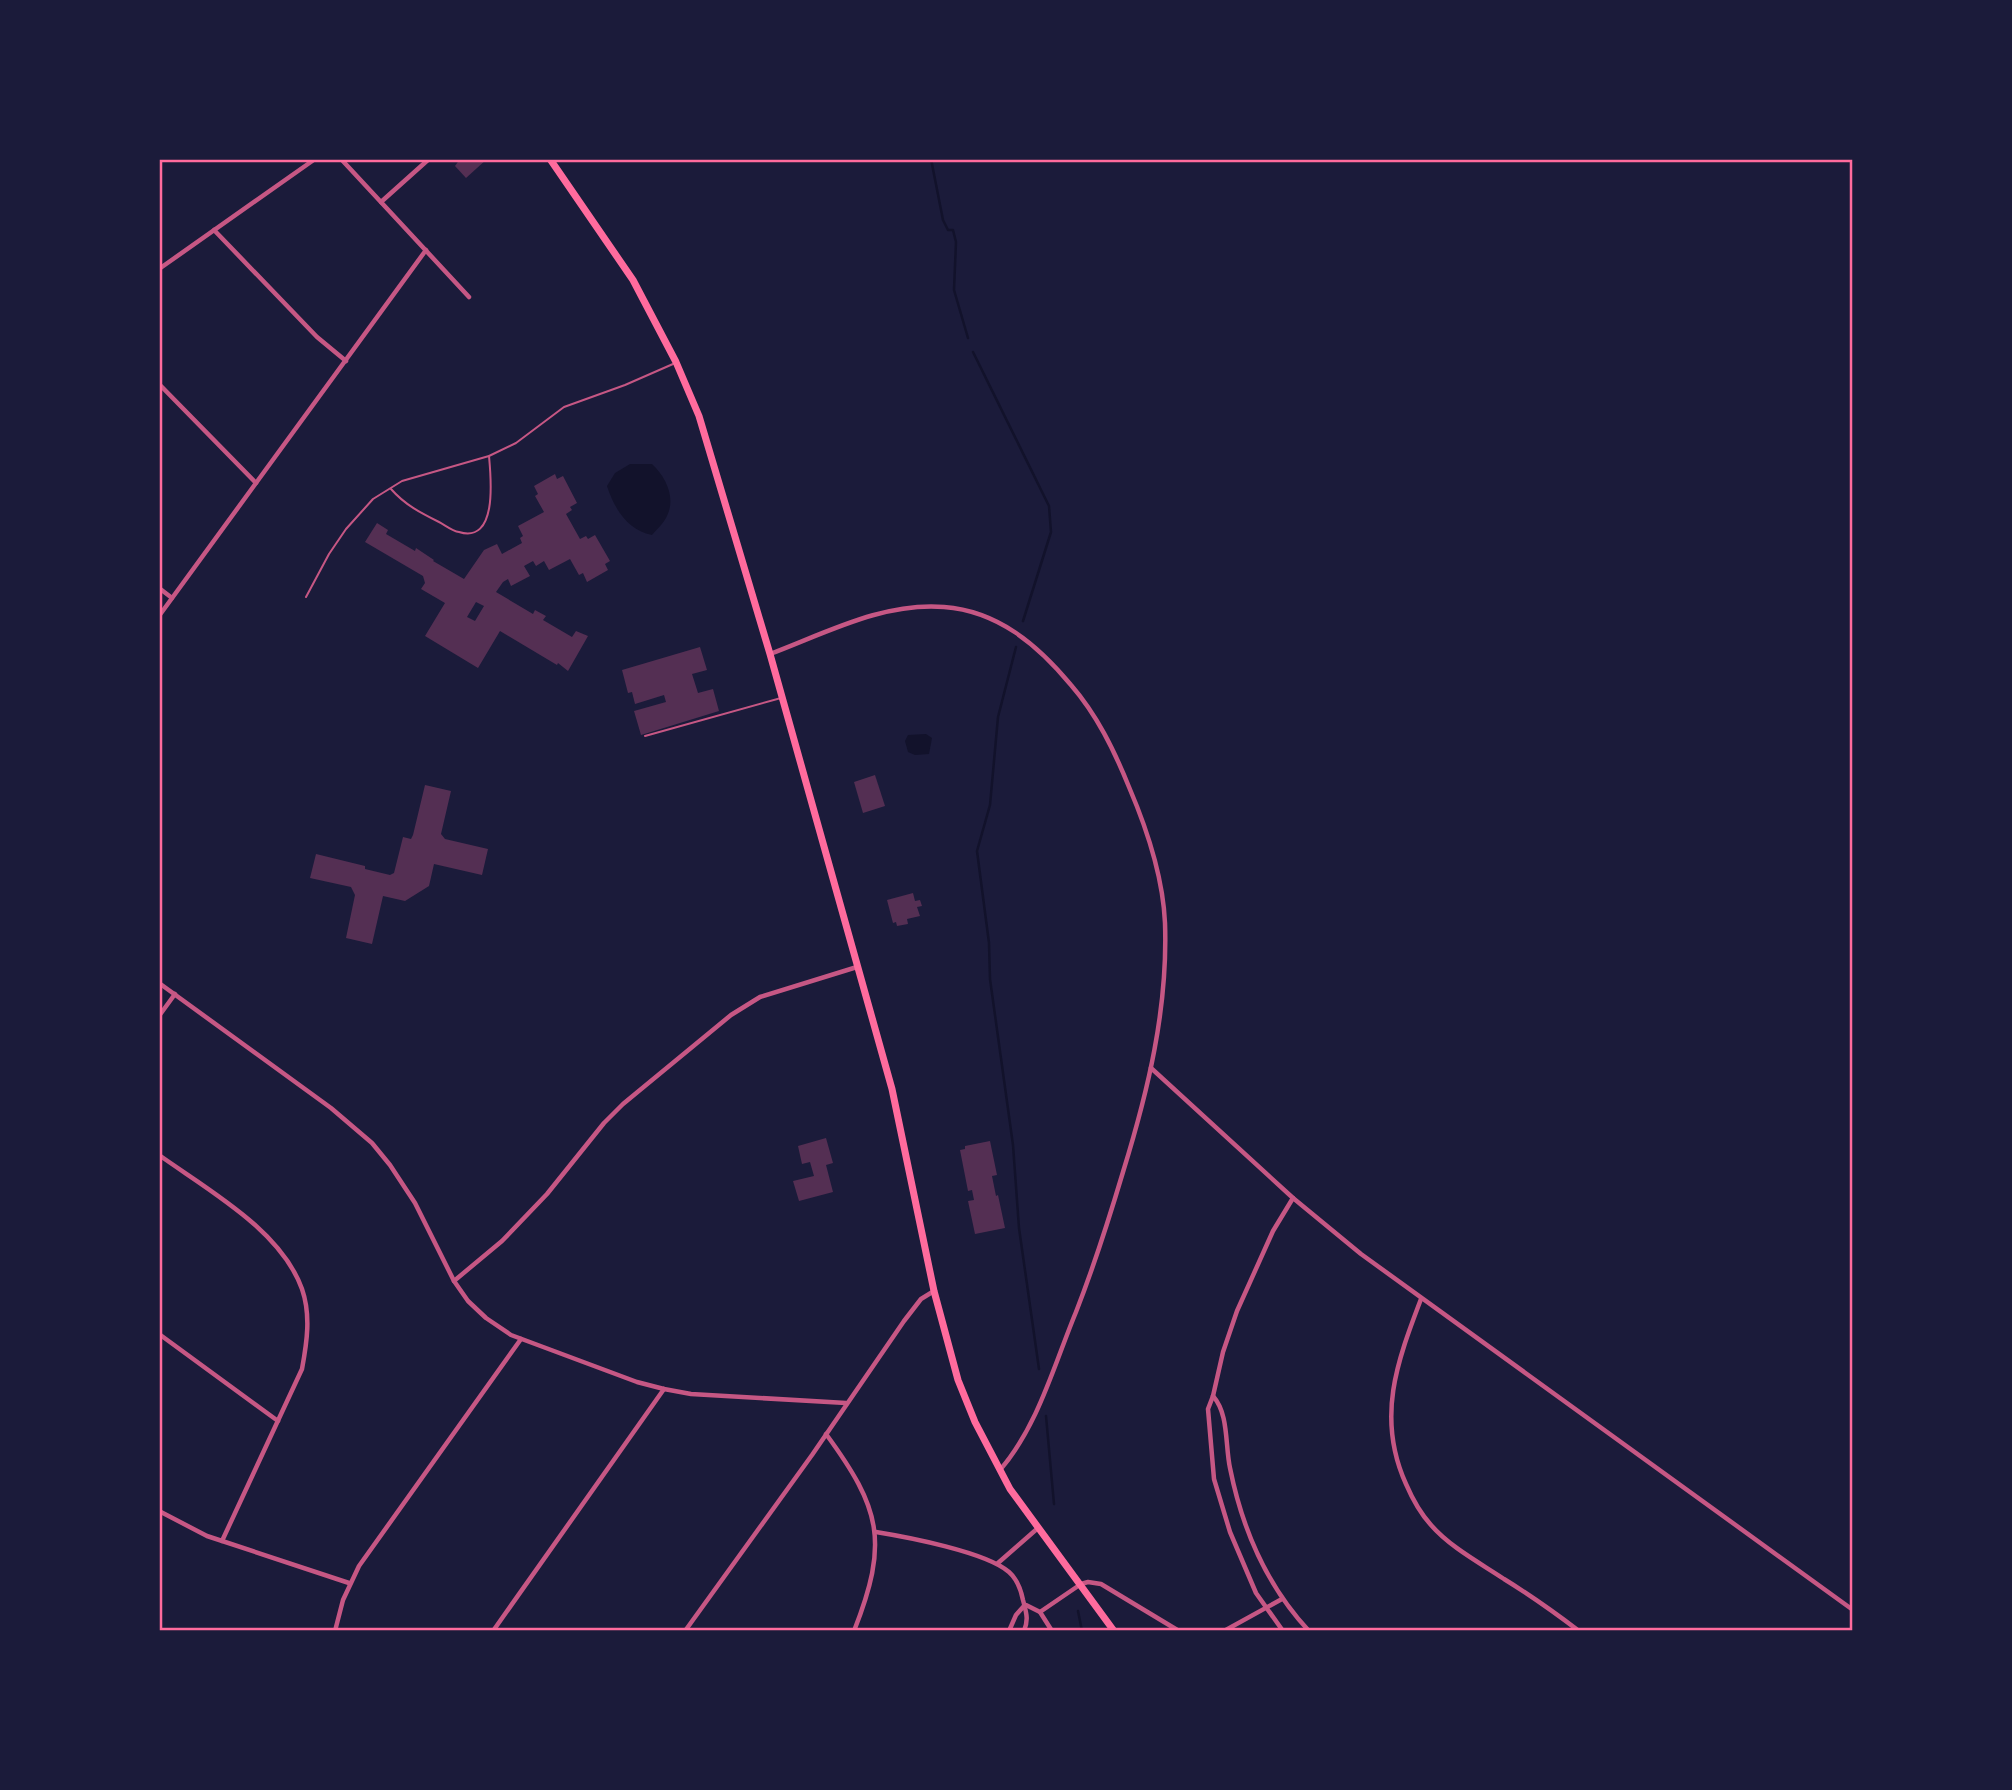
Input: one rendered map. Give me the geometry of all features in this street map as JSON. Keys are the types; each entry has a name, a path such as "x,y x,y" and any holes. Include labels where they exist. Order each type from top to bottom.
{"main road":[{"path":"550,159 619,257 676,362 699,416 770,654 892,1089 934,1291 958,1380 999,1471 1114,1631"}],"street":[{"path":"159,269 315,159"},
{"path":"341,159 469,297"},
{"path":"381,202 429,159"},
{"path":"214,230 317,337 346,361"},
{"path":"159,616 426,250"},
{"path":"159,384 256,483"},
{"path":"159,588 172,598"},
{"path":"770,654 869,616 907,607 958,609 1005,625 1026,639 1058,669 1092,713 1110,744 1142,818 1156,869 1165,921 1161,1017 1151,1068 1134,1137 1097,1259 1018,1449 999,1471"},
{"path":"454,1282 502,1241 547,1194 604,1123 623,1104 731,1015 760,997 858,967"},
{"path":"159,983 331,1108 372,1143 415,1203 454,1282 468,1301 486,1318 521,1339 637,1382 664,1389 691,1394 846,1403"},
{"path":"159,1016 175,995"},
{"path":"1151,1068 1293,1198 1361,1254 1853,1610"},
{"path":"159,1155 264,1233 285,1257 298,1280 303,1291 307,1315 307,1342 302,1368 222,1541"},
{"path":"1283,1631 1256,1592 1230,1532 1214,1479 1208,1409 1237,1311 1273,1231 1293,1198"},
{"path":"685,1631 904,1321 921,1299 934,1291"},
{"path":"1421,1298 1401,1353 1392,1393 1394,1453 1411,1496 1430,1524 1465,1554 1540,1601 1579,1631"},
{"path":"159,1334 278,1421"},
{"path":"335,1631 349,1583 521,1339"},
{"path":"493,1631 664,1389"},
{"path":"1213,1396 1221,1405 1229,1467 1240,1509 1261,1561 1282,1599 1309,1631"},
{"path":"826,1434 849,1465 870,1508 876,1532 873,1570 854,1631"},
{"path":"159,1511 179,1523 222,1541 349,1583"},
{"path":"998,1563 1038,1528"},
{"path":"876,1532 926,1542 998,1563 1011,1573 1021,1588 1028,1621 1024,1631"},
{"path":"1041,1612 1088,1582 1101,1584 1179,1631"},
{"path":"1224,1631 1282,1599"},
{"path":"1025,1605 1041,1612 1052,1631"},
{"path":"1009,1631 1016,1615 1025,1605"}],"lane":[{"path":"306,597 346,529 373,499 390,488 402,481 489,456 516,443 564,407 625,385 676,362"},
{"path":"390,488 403,503 459,533 473,533 483,525 489,511 492,491 489,456"},
{"path":"645,736 782,698"}],"shaded area":[{"path":"630,464 652,464 662,475 668,488 670,509 652,535 635,528 623,517 607,486 615,473"},
{"path":"926,734 932,738 929,754 915,755 908,752 905,741 908,735"}],"building":[{"path":"460,159 487,159 466,178 455,166"},
{"path":"555,474 557,479 563,476 577,503 570,507 572,510 566,514 580,539 595,535 610,561 605,564 608,570 587,582 583,573 579,575 570,559 549,570 544,561 536,566 533,561 524,566 530,576 511,586 508,579 496,592 533,614 535,610 546,616 543,620 572,637 576,631 588,636 568,671 500,631 478,668 425,636 445,603 421,589 425,583 423,576 365,542 377,523 388,530 386,534 415,551 416,548 464,579 484,550 497,544 502,554 522,543 520,538 523,536 518,526 544,512 535,496 538,494 534,486","holes":["476,602 484,606 475,621 467,617"]},
{"path":"700,647 707,670 692,674 698,693 713,689 719,711 641,735 634,711 666,702 664,695 635,704 632,692 628,693 622,670"},
{"path":"875,775 885,806 863,813 854,782"},
{"path":"425,785 451,791 441,834 445,839 488,849 482,875 434,864 429,886 405,901 383,896 372,944 346,938 355,895 351,887 310,878 316,854 365,866 365,869 390,875 394,873 403,837 411,839 413,835"},
{"path":"913,893 915,901 920,900 922,906 917,907 920,916 907,919 908,924 897,926 896,922 893,923 887,900"},
{"path":"826,1138 833,1163 826,1165 833,1192 799,1201 793,1181 814,1176 810,1162 802,1164 798,1146"},
{"path":"990,1141 997,1175 992,1176 1005,1228 975,1234 968,1201 974,1200 972,1190 968,1191 960,1150 965,1149 965,1146"}],"waterway":[{"path":"931,159 943,220 948,230 953,230 956,242 954,290 968,338"},
{"path":"973,352 1049,506 1051,532 1023,621"},
{"path":"1016,647 998,717 990,805 977,851 989,943 990,979 1013,1145 1019,1228 1039,1369"},
{"path":"1046,1416 1054,1504"},
{"path":"1078,1611 1082,1631"}]}
